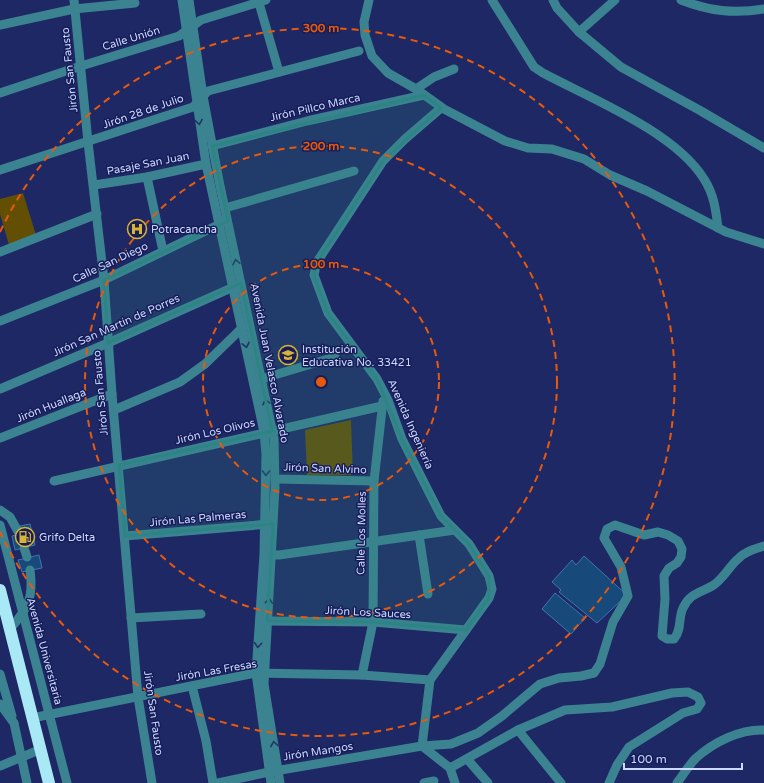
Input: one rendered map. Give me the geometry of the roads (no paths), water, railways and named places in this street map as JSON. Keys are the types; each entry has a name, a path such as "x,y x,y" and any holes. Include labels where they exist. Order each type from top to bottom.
{"highway":[{"path":"0,590 3,614 10,630 49,783"}],"street":[{"name":"Avenida Juan Velasco Alvarado","path":"182,0 225,208 224,222"},
{"name":"Avenida Juan Velasco Alvarado","path":"189,0 189,28 196,103 206,164 224,222 237,285 261,379 268,431 266,454 272,555 268,621 260,674"},
{"path":"369,0 364,22 365,34 372,56 388,73 416,89 441,108 505,141 528,148 552,149 584,159 610,175 646,191 718,228 764,244"},
{"path":"492,0 534,67 645,126 675,146 704,179 713,197 718,228"},
{"path":"553,0 557,8 579,32 621,67 764,148"},
{"path":"579,32 615,0"},
{"path":"681,0 703,8 728,11 746,12 764,9"},
{"name":"Calle Unión","path":"0,93 179,36 201,20 262,2"},
{"path":"262,2 279,72"},
{"path":"0,25 74,5 134,3"},
{"name":"Jirón San Fausto","path":"74,5 104,280 112,394 138,697 152,783"},
{"name":"Jirón 28 de Julio","path":"0,170 193,107 208,91 359,51"},
{"path":"416,89 434,77 454,69"},
{"name":"Jirón Pillco Marca","path":"212,146 307,121 424,95"},
{"name":"Avenida Ingeniería","path":"422,746 430,680 489,598 492,589 489,576 473,550 441,516 402,439 384,391 377,379 328,313 314,275 317,262 383,161 405,138 441,108"},
{"name":"Pasaje San Juan","path":"94,185 147,177 206,164"},
{"path":"225,208 354,171"},
{"path":"147,177 163,251"},
{"path":"0,252 97,214"},
{"name":"Calle San Diego","path":"0,321 104,280 224,222"},
{"name":"Avenida Juan Velasco Alvarado","path":"237,285 242,328 268,431 275,451 275,478 269,524 260,674 274,771 272,783"},
{"name":"Jirón San Martín de Porres","path":"0,389 108,343 237,285"},
{"path":"114,410 180,382 205,364 242,328"},
{"path":"261,379 335,357"},
{"name":"Calle Los Molles","path":"362,675 373,622 372,542 374,481 384,391"},
{"name":"Jirón Huallaga","path":"0,438 112,394"},
{"name":"Jirón Los Olivos","path":"54,481 382,406"},
{"name":"Jirón San Alvino","path":"275,478 374,481"},
{"path":"0,510 10,517 20,534"},
{"name":"Jirón Las Palmeras","path":"125,536 269,524"},
{"name":"Avenida Universitaria","path":"0,525 67,783"},
{"name":"Jirón Mangos","path":"218,783 274,771 422,746 451,744 478,733 502,716 540,684 560,678 594,673 600,664 613,622 628,596 621,567 604,538 607,529 615,525 644,535 658,532 668,535 678,541 682,549 681,557 677,563 669,568 664,576 665,599 662,636 667,639 674,639 679,634 682,609 688,599 699,591 712,586 738,558 747,552 764,546"},
{"path":"272,555 455,530"},
{"path":"419,535 428,594"},
{"path":"24,548 27,557"},
{"path":"10,630 23,614 33,589 30,570"},
{"path":"131,618 201,614"},
{"name":"Jirón Los Sauces","path":"268,621 373,622 466,630"},
{"path":"0,674 14,723 27,783"},
{"name":"Jirón Las Fresas","path":"32,718 260,674 362,675 430,680"},
{"path":"192,686 206,741 213,783"},
{"path":"450,768 468,760 518,730 566,710 612,707 688,692 698,697 701,703 697,709 683,713 629,747 617,765 609,783"},
{"path":"0,704 14,723"},
{"path":"518,730 561,783"},
{"path":"677,783 696,759 720,741 742,733 764,730"},
{"path":"422,746 450,768 455,783"},
{"path":"0,766 40,750"},
{"path":"468,760 488,783"},
{"name":"Avenida Juan Velasco Alvarado","path":"274,771 280,783"},
{"path":"424,783 434,781"}],"place":[{"name":"Potracancha","path":"137,229"},
{"name":"Institución Educativa No. 33421","path":"288,355"},
{"name":"Grifo Delta","path":"25,537"}]}
